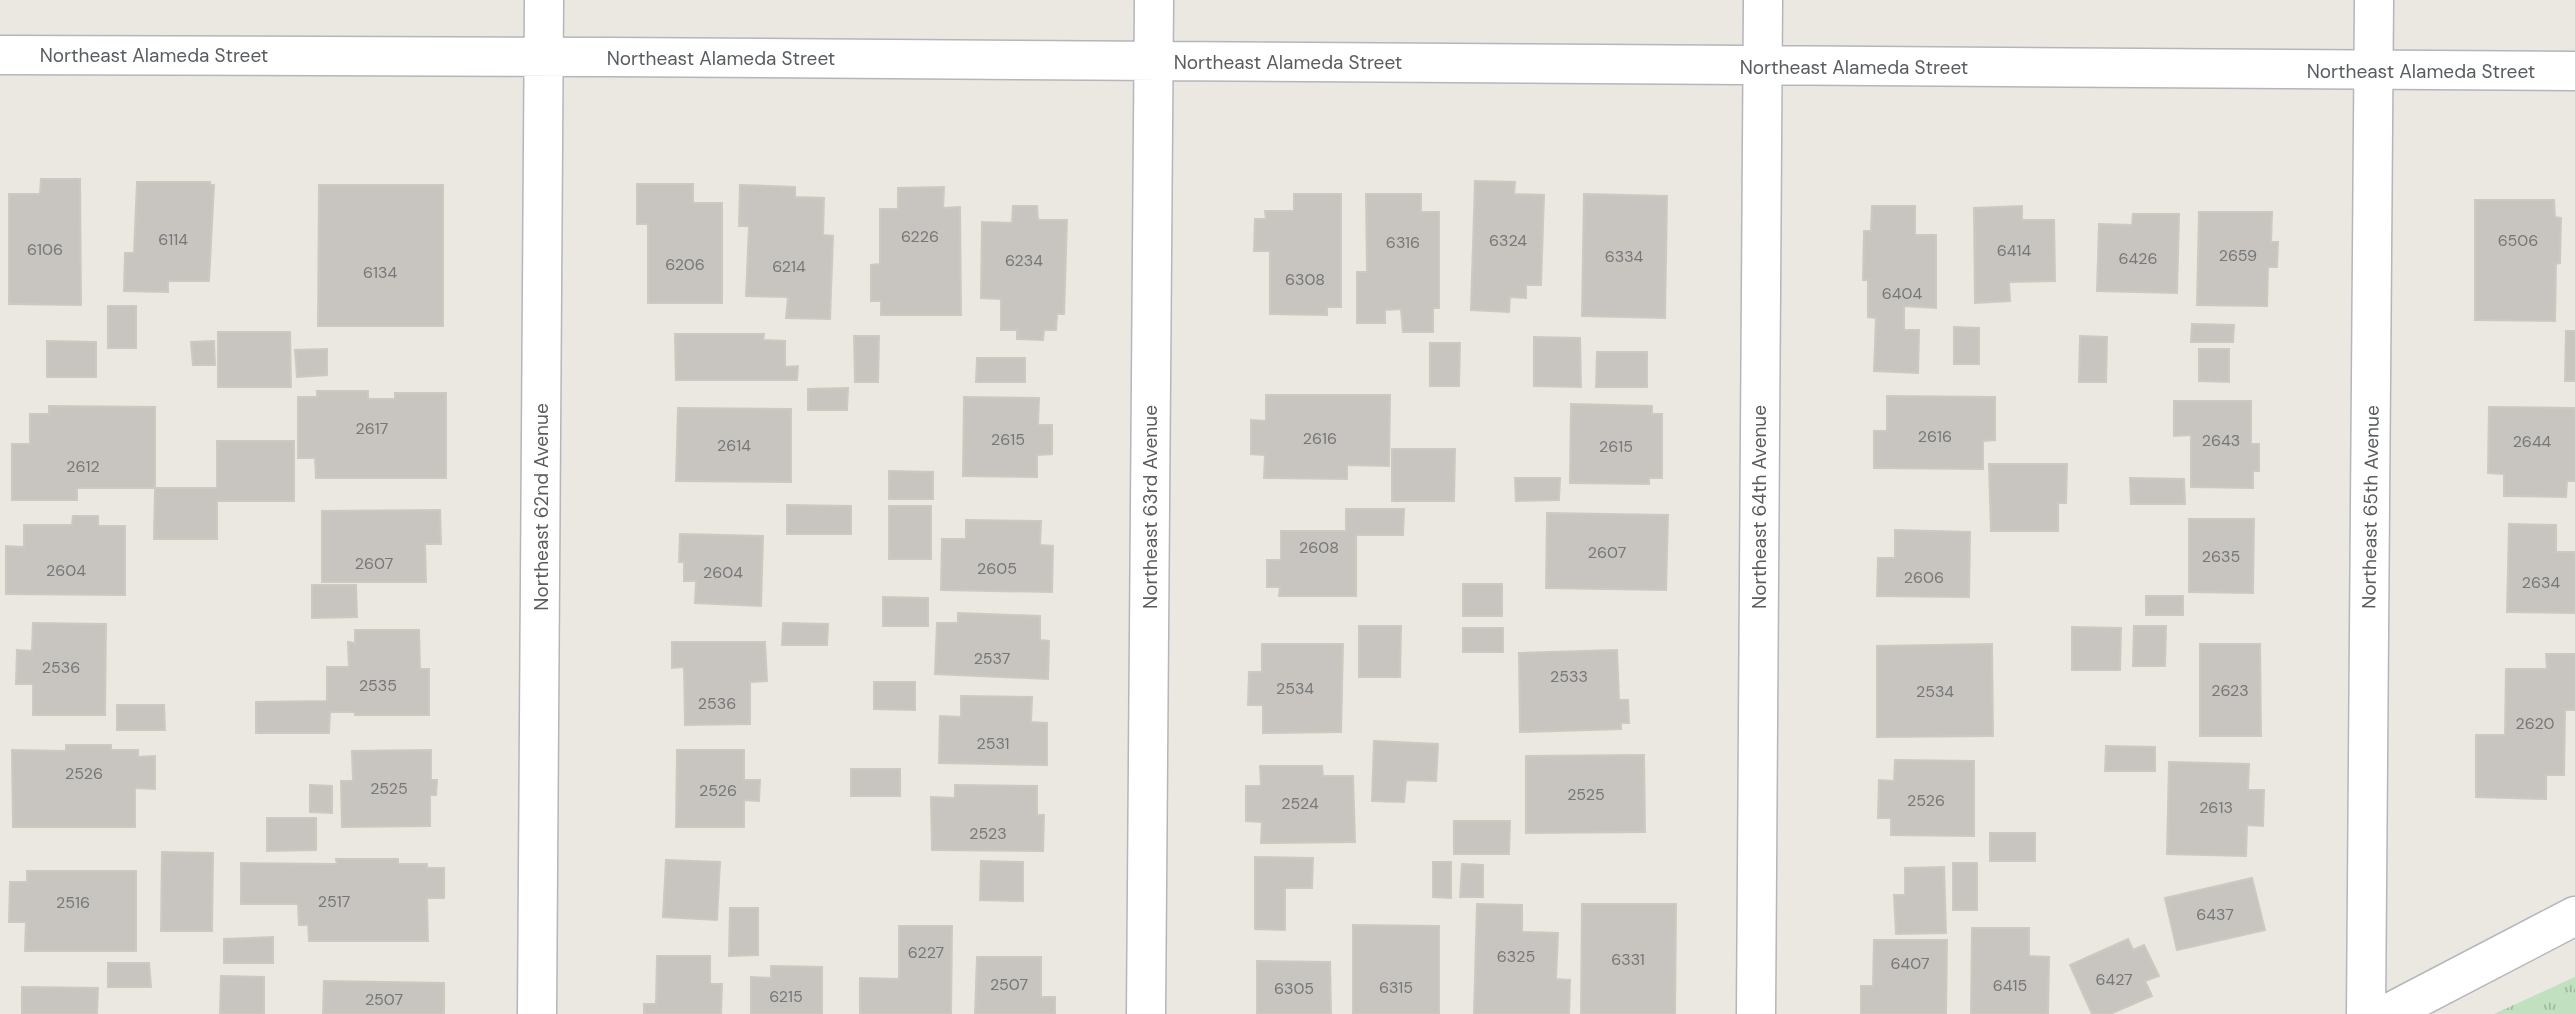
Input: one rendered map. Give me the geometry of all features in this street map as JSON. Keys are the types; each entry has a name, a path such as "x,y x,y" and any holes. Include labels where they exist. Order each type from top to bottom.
{"street":[{"name":"Northeast 62nd Avenue","path":"537,1014 544,0"},
{"name":"Northeast 63rd Avenue","path":"1146,1014 1154,0"},
{"name":"Northeast 64th Avenue","path":"1756,1014 1763,0"},
{"name":"Northeast 65th Avenue","path":"2366,1014 2374,0"},
{"name":"Northeast Alameda Street","path":"0,55 2575,71"},
{"path":"2387,1014 2575,916"}],"green space":[{"path":"2575,977 2575,1014 2494,1014"}],"building":[{"path":"41,179 80,179 81,305 9,304 9,194 40,194"},
{"path":"1475,181 1515,182 1514,194 1544,195 1541,285 1526,285 1526,298 1510,297 1509,312 1471,310"},
{"path":"137,182 210,182 210,185 214,185 209,281 168,281 168,292 124,291 125,253 134,253"},
{"path":"637,184 693,184 693,203 722,203 722,303 648,303 648,224 637,224"},
{"path":"319,185 443,185 443,326 318,326"},
{"path":"740,185 795,187 795,197 824,198 823,235 833,236 830,319 786,318 788,297 746,296 749,226 739,226"},
{"path":"944,187 943,208 960,207 961,315 881,315 881,301 871,301 871,265 880,264 880,209 898,209 898,188"},
{"path":"1294,194 1341,194 1341,307 1327,307 1327,315 1270,314 1270,251 1254,251 1255,219 1266,219 1265,211 1294,211"},
{"path":"1366,194 1421,194 1421,212 1439,212 1439,308 1433,308 1433,332 1403,332 1401,309 1385,310 1385,323 1357,323 1357,272 1367,272"},
{"path":"1584,194 1667,196 1665,318 1582,316"},
{"path":"2475,200 2554,200 2555,217 2561,218 2560,263 2556,264 2555,321 2475,320"},
{"path":"1013,206 1037,206 1038,220 1067,220 1064,314 1057,314 1056,330 1044,330 1043,340 1017,339 1017,330 1001,330 1001,299 981,298 982,222 1012,223"},
{"path":"1872,206 1915,206 1915,235 1936,235 1936,308 1904,306 1904,330 1919,330 1918,373 1874,371 1876,318 1868,317 1868,280 1863,280 1864,231 1871,231"},
{"path":"2022,206 2022,220 2054,220 2055,281 2009,282 2010,301 1975,303 1974,208"},
{"path":"2199,212 2272,212 2271,242 2278,242 2277,267 2268,267 2267,306 2197,305"},
{"path":"2133,214 2179,214 2177,293 2097,291 2099,224 2132,225"},
{"path":"108,306 136,306 136,348 108,348"},
{"path":"2192,324 2234,325 2233,342 2191,342"},
{"path":"1954,327 1979,328 1979,364 1954,364"},
{"path":"2566,331 2575,331 2575,381 2565,381"},
{"path":"218,332 290,332 291,387 218,387"},
{"path":"675,334 764,334 763,340 785,341 785,367 798,366 797,380 676,380"},
{"path":"854,336 879,336 878,382 855,382"},
{"path":"2080,336 2107,337 2106,382 2079,382"},
{"path":"1534,337 1580,338 1581,387 1534,386"},
{"path":"47,341 96,342 96,377 47,377"},
{"path":"214,341 215,365 193,365 191,342"},
{"path":"1430,343 1460,343 1459,386 1430,386"},
{"path":"327,349 327,375 297,377 295,350"},
{"path":"2199,349 2229,349 2229,382 2199,381"},
{"path":"1597,352 1647,352 1647,387 1596,387"},
{"path":"977,358 1025,358 1025,382 976,382"},
{"path":"848,388 847,410 808,410 808,389"},
{"path":"317,391 368,391 368,399 395,399 395,393 446,393 446,478 316,478 315,458 298,458 298,397 317,397"},
{"path":"1266,395 1390,395 1389,466 1347,465 1347,479 1264,478 1265,455 1251,454 1251,420 1266,421"},
{"path":"1887,396 1995,397 1995,440 1983,441 1983,469 1874,468 1874,431 1887,431"},
{"path":"964,397 1039,398 1038,425 1052,425 1052,454 1037,455 1037,477 963,476"},
{"path":"2174,401 2251,401 2251,444 2259,444 2259,471 2253,471 2253,488 2191,487 2191,435 2174,436"},
{"path":"1571,404 1652,406 1652,414 1662,414 1662,478 1649,478 1649,484 1570,483"},
{"path":"49,406 155,407 155,488 77,488 77,500 12,500 12,444 30,444 30,414 49,414"},
{"path":"2489,407 2575,408 2575,481 2567,481 2566,497 2504,496 2504,474 2488,473"},
{"path":"678,408 791,409 791,482 676,481"},
{"path":"217,441 294,441 294,501 217,501 217,539 154,539 155,488 217,488"},
{"path":"1392,449 1455,449 1454,501 1392,501"},
{"path":"1989,464 2067,464 2066,503 2058,503 2058,531 1991,531"},
{"path":"889,471 933,472 933,499 889,499"},
{"path":"1515,478 1560,478 1559,500 1516,501"},
{"path":"2130,478 2184,479 2185,504 2131,504"},
{"path":"787,505 851,506 851,534 787,534"},
{"path":"889,506 931,506 931,559 889,559"},
{"path":"1346,509 1404,509 1403,535 1356,535 1356,596 1279,596 1280,587 1267,587 1267,560 1281,560 1281,531 1346,531"},
{"path":"440,510 441,544 425,544 426,582 322,582 322,511"},
{"path":"1547,513 1668,515 1666,590 1546,588"},
{"path":"73,516 98,516 98,526 125,526 125,595 6,594 6,546 24,547 24,525 72,525"},
{"path":"2189,519 2254,519 2253,593 2189,592"},
{"path":"966,520 1041,521 1040,545 1053,546 1052,592 941,590 942,539 966,539"},
{"path":"2509,524 2556,525 2556,552 2575,552 2575,613 2507,612"},
{"path":"1895,530 1970,532 1969,597 1877,596 1878,558 1895,558"},
{"path":"680,534 763,536 761,606 695,603 696,581 684,581 684,562 679,562"},
{"path":"1463,584 1502,584 1502,616 1463,616"},
{"path":"312,585 356,585 357,617 312,618"},
{"path":"2146,596 2183,596 2183,615 2146,615"},
{"path":"883,597 928,598 928,626 883,626"},
{"path":"958,613 1040,616 1040,640 1049,641 1048,679 935,674 937,623 958,623"},
{"path":"33,623 106,624 105,715 33,715 33,684 16,684 17,650 32,651"},
{"path":"783,623 828,624 827,645 782,645"},
{"path":"1359,626 1401,626 1400,677 1359,677"},
{"path":"2134,626 2166,626 2165,666 2133,666"},
{"path":"2072,627 2121,628 2120,670 2072,670"},
{"path":"1463,628 1503,628 1503,652 1463,652"},
{"path":"355,630 419,630 420,669 429,669 429,715 355,715 355,712 330,712 329,733 256,733 256,702 327,701 327,667 349,667 348,642 355,643"},
{"path":"672,642 765,642 767,681 750,682 750,724 685,725 684,667 672,668"},
{"path":"1262,644 1343,644 1341,732 1263,733 1263,705 1248,705 1249,672 1262,672"},
{"path":"1992,644 1993,736 1877,737 1877,646"},
{"path":"2200,644 2260,644 2261,736 2200,736"},
{"path":"1617,650 1619,700 1628,700 1629,723 1621,723 1621,729 1520,732 1519,653"},
{"path":"2546,654 2575,654 2575,710 2565,710 2564,775 2546,775 2546,799 2476,797 2476,735 2505,735 2506,669 2547,669"},
{"path":"874,682 915,682 915,710 874,709"},
{"path":"961,696 1032,697 1031,722 1047,723 1047,765 939,763 940,716 961,717"},
{"path":"117,705 164,705 165,730 117,730"},
{"path":"1374,741 1438,744 1436,781 1406,780 1404,802 1372,801"},
{"path":"66,745 111,745 111,750 138,750 138,757 155,756 155,789 135,788 135,827 13,827 12,750 66,751"},
{"path":"2106,746 2155,747 2155,771 2105,771"},
{"path":"431,750 431,780 437,780 436,795 430,795 430,826 342,827 341,781 353,781 352,751"},
{"path":"677,750 744,750 744,780 760,780 759,801 744,800 744,827 676,827"},
{"path":"1644,755 1645,832 1526,833 1526,756"},
{"path":"1895,760 1974,761 1974,836 1891,835 1891,818 1878,818 1879,780 1894,781"},
{"path":"2169,762 2249,764 2248,790 2264,790 2263,826 2247,825 2246,856 2167,854"},
{"path":"1260,766 1322,766 1323,776 1353,776 1355,842 1261,843 1262,822 1246,821 1246,786 1261,786"},
{"path":"851,769 900,769 900,796 851,796"},
{"path":"310,785 332,786 332,813 310,812"},
{"path":"955,785 1037,786 1037,815 1044,815 1043,851 932,850 931,797 955,798"},
{"path":"267,818 316,818 316,850 267,851"},
{"path":"1454,821 1510,821 1509,854 1454,854"},
{"path":"1990,833 2035,833 2035,861 1990,861"},
{"path":"162,852 213,853 212,931 161,931"},
{"path":"1255,857 1313,858 1312,888 1285,888 1285,930 1255,929"},
{"path":"336,859 398,859 398,864 427,864 427,868 444,868 444,898 427,898 428,941 309,941 308,925 299,925 298,904 241,904 241,863 337,864"},
{"path":"666,860 720,862 717,920 663,917"},
{"path":"981,861 1023,862 1023,901 980,900"},
{"path":"1433,862 1451,862 1451,898 1433,897"},
{"path":"1953,863 1977,863 1977,910 1953,910"},
{"path":"1462,864 1483,865 1483,897 1460,897"},
{"path":"1944,867 1946,933 1896,934 1894,895 1905,895 1905,868"},
{"path":"27,871 136,871 136,951 25,951 26,922 9,922 10,882 27,882"},
{"path":"2252,878 2265,930 2177,950 2165,898"},
{"path":"1477,904 1522,905 1522,932 1558,933 1556,979 1570,980 1569,1014 1474,1014"},
{"path":"1582,904 1676,904 1675,1014 1581,1014"},
{"path":"730,908 758,908 758,955 729,956"},
{"path":"1353,925 1439,926 1439,1014 1353,1014"},
{"path":"899,926 952,926 951,1014 860,1014 860,978 899,979"},
{"path":"1972,928 2029,928 2029,956 2049,957 2048,1014 1971,1014"},
{"path":"273,937 273,963 224,963 224,939"},
{"path":"2128,939 2133,950 2144,945 2159,976 2145,981 2152,996 2110,1014 2092,1014 2070,965"},
{"path":"1874,940 1947,940 1946,1014 1861,1014 1861,986 1873,986"},
{"path":"657,956 710,956 710,984 722,984 721,1014 644,1014 644,1004 656,1004"},
{"path":"977,957 1041,957 1041,997 1055,997 1055,1014 975,1014"},
{"path":"1257,961 1330,962 1331,1014 1257,1014"},
{"path":"108,963 149,963 151,987 108,987"},
{"path":"771,966 822,967 822,1014 751,1014 751,977 771,978"},
{"path":"221,976 264,977 264,1014 220,1014"},
{"path":"324,981 444,983 444,1014 323,1014"},
{"path":"22,987 98,988 97,1014 22,1014"}]}
